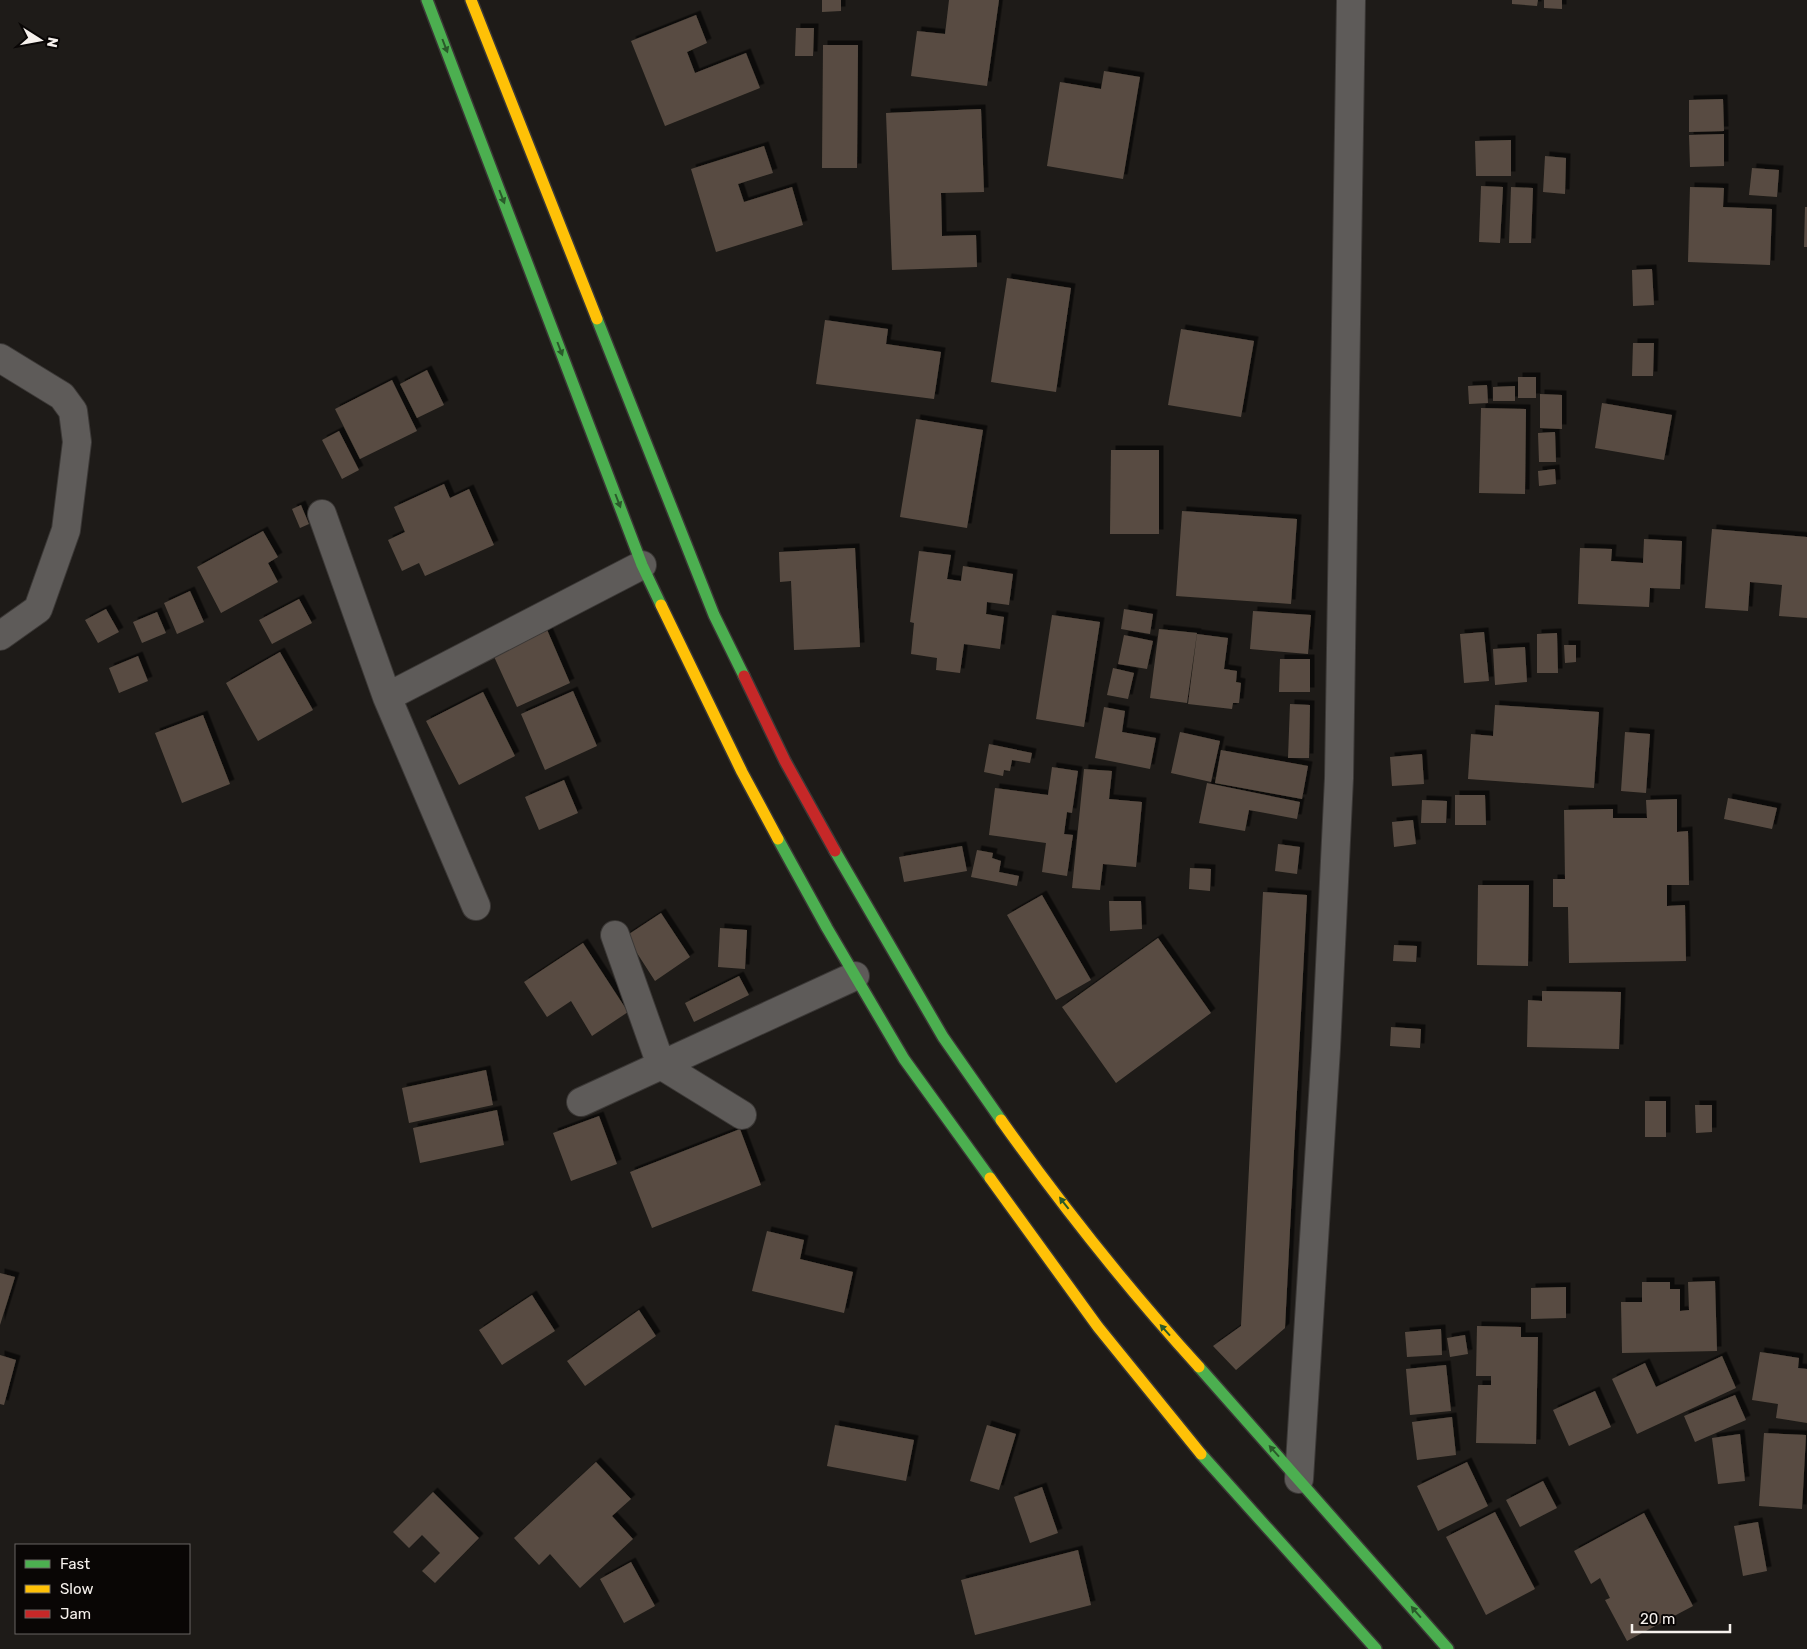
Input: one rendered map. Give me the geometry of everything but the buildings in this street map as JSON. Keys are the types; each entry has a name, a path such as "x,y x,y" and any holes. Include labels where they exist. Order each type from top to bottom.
{"main road":[{"path":"427,0 642,564 742,772 855,976 904,1058 1098,1327 1197,1449 1376,1649"},
{"path":"471,0 714,615 785,761 866,907 943,1037 1031,1162 1149,1312 1448,1649"}],"street":[{"path":"1299,1479 1326,1048 1339,778 1351,0"},
{"path":"0,358 62,396 73,411 77,442 66,530 38,609 0,636"},
{"path":"322,514 387,697 476,906"},
{"path":"387,697 642,564"},
{"path":"615,935 660,1065 742,1115"},
{"path":"581,1102 855,976"}],"traffic: fast":[{"path":"427,0 642,565 661,605"},
{"path":"597,319 714,615 744,676"},
{"path":"778,839 827,928 904,1059 990,1178"},
{"path":"835,851 943,1037 1001,1120"},
{"path":"1199,1367 1448,1649"},
{"path":"1201,1454 1376,1649"}],"traffic: slow":[{"path":"471,0 597,319"},
{"path":"661,605 742,772 778,839"},
{"path":"1001,1120 1096,1246 1199,1367"},
{"path":"990,1178 1098,1327 1201,1454"}],"traffic: jam":[{"path":"744,676 785,761 835,851"}]}
